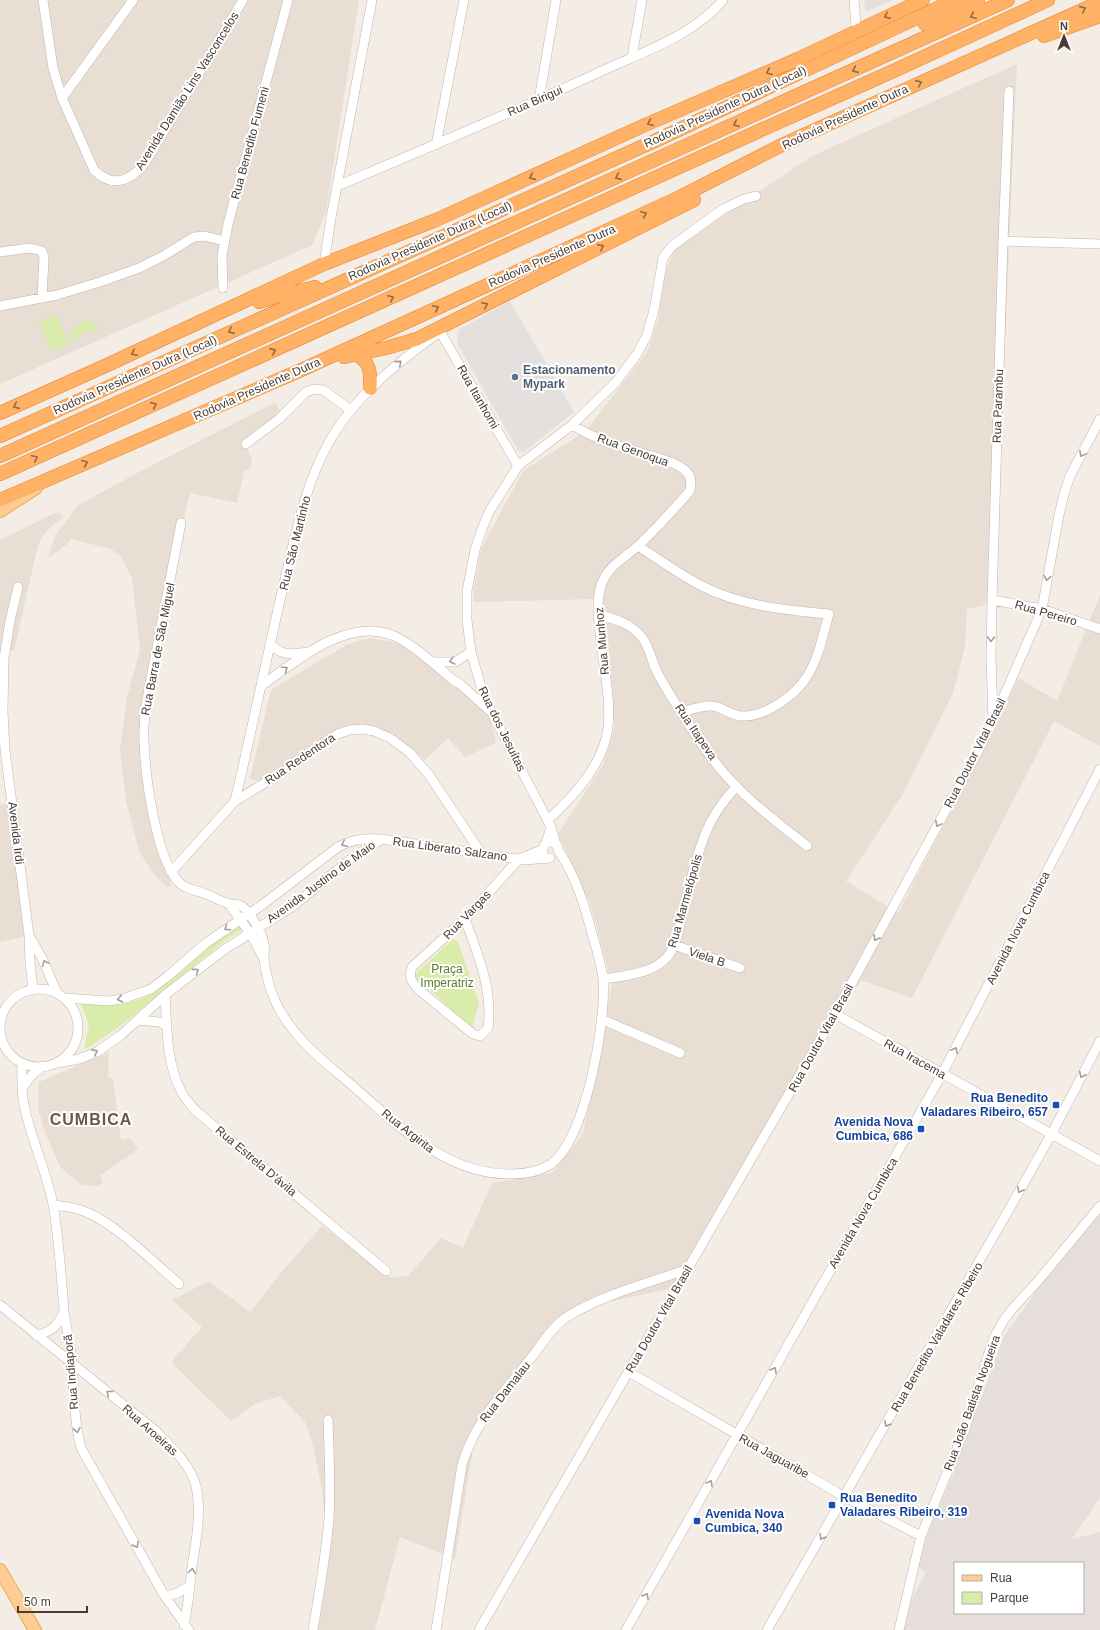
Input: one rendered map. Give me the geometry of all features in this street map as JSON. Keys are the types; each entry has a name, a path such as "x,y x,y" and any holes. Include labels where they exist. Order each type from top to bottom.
{"highway":[{"path":"0,413 324,264 436,220 644,125 798,59 922,0"},
{"path":"860,44 955,0"},
{"path":"860,44 892,37 978,0"},
{"path":"0,456 1008,0"},
{"name":"Rodovia Presidente Dutra","path":"0,474 1048,0"},
{"name":"Rodovia Presidente Dutra","path":"0,500 299,371 678,198 782,145 1100,2"},
{"path":"996,48 1009,48 1100,16"},
{"name":"Rodovia Presidente Dutra (Local)","path":"0,436 343,280 655,141 860,44"},
{"path":"299,371 354,354 386,348 439,330 770,160 782,145"},
{"path":"169,336 278,296 343,280"},
{"path":"354,354 362,356 370,369 370,388"}],"main road":[{"path":"0,511 16,502 49,478"},
{"path":"0,1570 35,1630"}],"street":[{"name":"Avenida Damião Lins Vasconcelos","path":"43,0 53,68 62,98 94,170 101,178 110,181 118,181 134,175 145,163 243,0"},
{"path":"62,98 133,0"},
{"name":"Rua Benedito Fumeni","path":"223,288 224,241 288,0"},
{"path":"324,264 372,0"},
{"path":"436,145 464,0"},
{"path":"539,100 556,0"},
{"path":"632,57 642,0"},
{"name":"Rua Birigui","path":"337,186 539,100 684,33 712,12 723,0"},
{"path":"854,0 856,25"},
{"name":"Rua Parambu","path":"993,721 991,657 992,600 1009,91"},
{"name":"Rua dos Jesuítas","path":"555,853 549,823 492,713 470,652 467,620 467,591 475,550 489,512 518,466 572,425 616,382 638,354 647,335 654,310 663,258 672,246 723,209 744,199 756,196"},
{"path":"0,306 42,298 100,282 139,268 163,256 194,237 205,236 224,241"},
{"path":"1003,241 1100,244"},
{"path":"0,252 30,248 42,252 44,258 42,298"},
{"name":"Rua São Martinho","path":"235,801 270,643 307,493 320,460 332,437 351,410 370,388 439,330"},
{"name":"Rua Itanhomi","path":"439,330 518,466"},
{"path":"246,444 279,419 306,392 314,389 323,390 351,410"},
{"name":"Rua Doutor Vital Brasil","path":"479,1630 835,1014 961,783 993,721 1042,609 1059,515 1070,476 1100,419"},
{"name":"Rua Genoqua","path":"572,425 581,431 614,444 663,460 681,468 691,478"},
{"name":"Rua Munhoz","path":"549,823 567,803 593,768 604,744 608,728 608,707 598,615 602,584 607,573 615,564 638,546 689,492 692,485 691,478"},
{"name":"Rua Barra de São Miguel","path":"181,523 147,699 144,724 145,761 155,826 171,872 182,885 229,904 241,906 249,914"},
{"path":"638,546 701,586 734,599 765,607 829,614 822,639 808,676 796,689 770,710 746,716 736,716 716,706 710,705 681,712"},
{"name":"Avenida Irdi","path":"18,588 2,657 2,711 5,750 29,935 33,990"},
{"name":"Rua Pereiro","path":"992,600 1042,609 1100,629"},
{"name":"Rua Itapeva","path":"598,615 615,618 633,628 643,639 648,646 658,673 681,712 713,758 736,787 807,846"},
{"path":"261,686 310,652 342,636 356,632 380,632 402,640 460,684 492,713"},
{"path":"270,643 276,650 281,652 293,654 310,652"},
{"path":"432,662 455,662 470,652"},
{"path":"460,684 479,679"},
{"name":"Rua Redentora","path":"171,872 235,801 275,777 338,734 350,730 362,729 374,731 390,738 410,753 429,775 481,853"},
{"name":"Avenida Nova Cumbica","path":"626,1630 942,1074 1100,769"},
{"name":"Rua Marmelópolis","path":"603,979 624,976 652,967 667,957 674,945 684,902 706,831 722,803 736,787"},
{"path":"549,823 544,847 546,857 555,853"},
{"path":"460,850 466,831"},
{"name":"Avenida Justino de Maio","path":"61,996 109,1001 122,999 151,988 168,976 206,943 249,914 338,847 359,839 382,839"},
{"name":"Rua Liberato Salzano","path":"382,839 518,859 543,860 555,853"},
{"name":"Avenida Justino de Maio","path":"58,1062 79,1059 97,1052 122,1035 165,995 225,949 293,906 352,858 382,839"},
{"path":"544,847 550,842 562,864 573,877 584,905 600,960 603,979"},
{"name":"Rua Liberato Salzano","path":"518,859 544,847"},
{"name":"Rua Vargas","path":"465,919 488,988 490,1006 488,1028 480,1036 473,1034 419,990 412,982 410,977 412,967 465,919 518,859"},
{"path":"229,904 240,919"},
{"name":"Rua Argirita","path":"249,914 258,927 264,945 264,958 269,986 275,1004 295,1034 318,1056 408,1134 439,1154 459,1164 477,1170 499,1174 522,1174 537,1170 550,1164 562,1154 571,1140 588,1093 601,1019 603,979"},
{"name":"Rua Argirita","path":"240,919 264,958"},
{"name":"Avenida Irdi","path":"29,935 61,996"},
{"name":"Viela B","path":"674,945 740,968"},
{"path":"0,1004 28,990 42,989 61,996 75,1012 79,1026 77,1039 72,1050 58,1062 43,1066 34,1066 0,1052"},
{"name":"Rua Estrela D'ávila","path":"165,995 172,1066 181,1092 196,1111 386,1271"},
{"path":"17,996 9,1003 4,1011 0,1023 1,1034 5,1046 18,1060"},
{"name":"Rua Iracema","path":"835,1014 1100,1161"},
{"path":"601,1019 680,1053"},
{"path":"138,1020 159,1022 167,1026"},
{"name":"Rua Benedito Valadares Ribeiro","path":"768,1630 1051,1135 1100,1041"},
{"name":"Rua Indiaporã","path":"18,1060 28,1121 46,1177 53,1205 72,1364 76,1430 81,1448 164,1595 186,1628"},
{"path":"22,1088 32,1075 43,1066"},
{"path":"53,1205 70,1207 86,1212 100,1220 121,1235 179,1284"},
{"name":"Rua João Batista Nogueira","path":"899,1630 922,1536 965,1429 990,1349 999,1330 1014,1308 1100,1206"},
{"name":"Rua Damalau","path":"436,1630 462,1465 467,1448 496,1400 554,1328 563,1320 606,1298 688,1269"},
{"name":"Rua Aroeiras","path":"0,1305 157,1432 179,1454 188,1469 195,1485 198,1507 198,1524 186,1628"},
{"path":"37,1336 53,1329 58,1325 65,1312"},
{"name":"Rua Jaguaribe","path":"629,1372 845,1497 922,1536"},
{"path":"313,1630 325,1556 329,1518 330,1482 328,1420"},
{"path":"164,1595 176,1594 183,1591 190,1585"}],"shaded area":[{"path":"0,0 359,0 326,212 312,245 0,384"},
{"path":"864,0 893,0 865,12"},
{"path":"1017,64 994,603 967,609 965,646 953,693 903,794 846,881 898,913 994,732 1018,678 1057,701 1100,595 1100,746 1054,721 912,998 861,980 783,1097 678,1287 604,1303 562,1324 493,1406 474,1443 455,1559 400,1537 375,1630 317,1630 329,1561 322,1490 313,1446 305,1422 280,1396 255,1404 231,1421 171,1362 202,1327 172,1300 209,1281 250,1312 286,1267 322,1226 390,1278 408,1276 441,1238 463,1248 492,1183 552,1173 583,1134 612,984 591,906 558,834 604,763 615,727 603,607 593,599 474,602 473,592 482,547 523,471 586,431 647,352 658,320 665,274 674,249 812,156"},
{"name":"Estacionamento Mypark","path":"510,301 574,412 524,452 518,451 457,343 458,330"},
{"path":"275,403 283,414 247,448 252,460 251,467 244,471 237,503 190,493 183,522 141,738 157,842 163,864 170,880 171,886 166,887 152,872 139,851 126,801 120,749 127,698 140,649 132,578 121,557 111,549 71,539 66,545 48,558 54,538 77,506 152,465"},
{"path":"55,513 62,514 63,518 53,525 42,537 38,545 14,651 0,647 0,540"},
{"path":"372,638 401,644 441,674 489,714 496,743 465,757 448,738 425,760 393,734 371,725 349,726 259,782 250,778 271,690 348,644"},
{"path":"13,803 27,936 0,942 0,805"},
{"path":"109,1052 108,1076 113,1079 121,1140 130,1138 138,1149 100,1176 103,1182 98,1186 82,1185 60,1167 46,1135 38,1109 39,1082"},
{"path":"1100,1204 1100,1498 1072,1539 1100,1532 1100,1630 896,1630 925,1573 917,1565 931,1525 952,1476 1004,1336"}],"green space":[{"path":"57,315 69,344 51,351 39,322"},
{"path":"88,320 101,329 87,332 78,337 76,340 73,340 70,335 73,330"},
{"path":"242,923 244,929 228,938 119,1027 84,1050 89,1025 81,1004 121,1005 144,998 223,933"},
{"name":"Praça Imperatriz","path":"453,939 458,942 479,1002 472,1029 414,975"}],"place":[{"name":"Estacionamento Mypark","path":"515,377"},
{"name":"Rua Benedito Valadares Ribeiro, 657","path":"1056,1105"},
{"name":"Avenida Nova Cumbica, 686","path":"921,1129"},
{"name":"Rua Benedito Valadares Ribeiro, 319","path":"832,1505"},
{"name":"Avenida Nova Cumbica, 340","path":"697,1521"}],"district":[{"name":"CUMBICA","path":"91,1119"}]}
